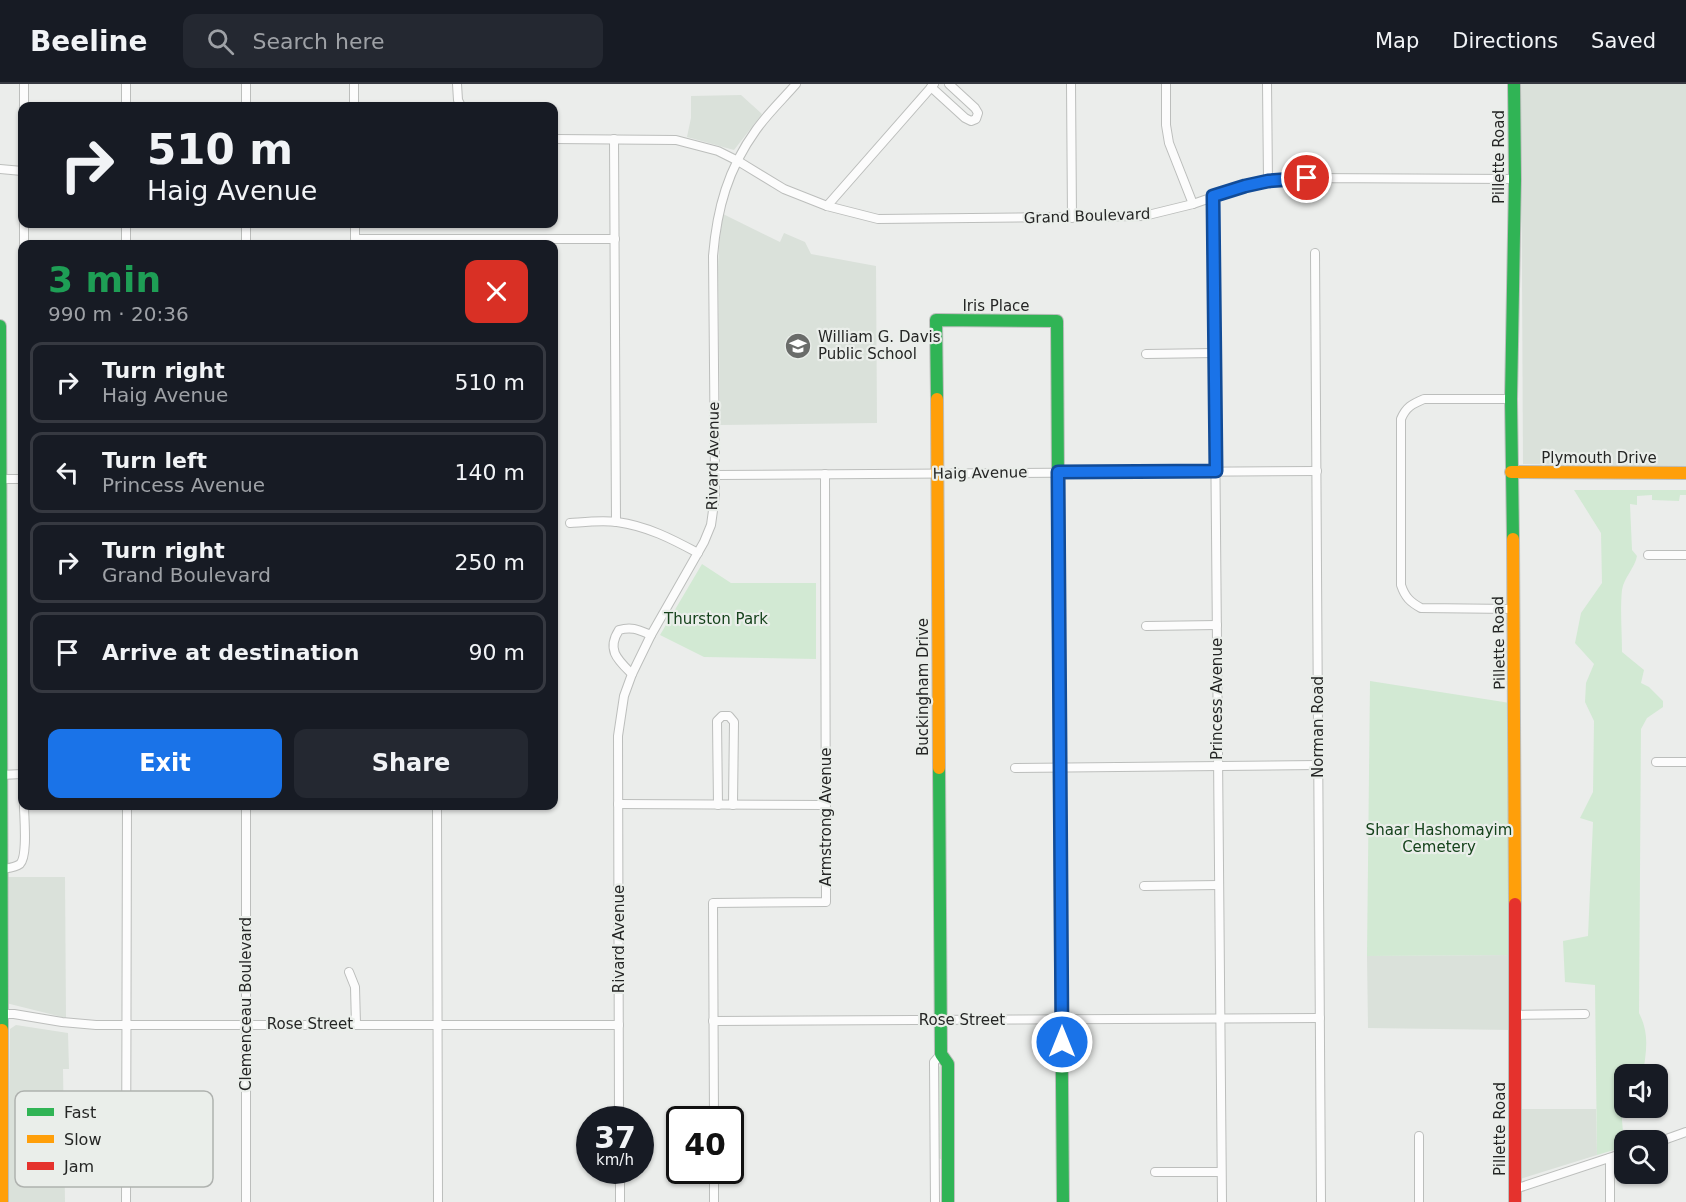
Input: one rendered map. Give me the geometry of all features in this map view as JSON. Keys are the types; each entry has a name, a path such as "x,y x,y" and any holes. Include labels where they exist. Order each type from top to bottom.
{"street":[{"path":"24,84 24,102"},
{"path":"126,84 126,102"},
{"path":"246,84 246,102"},
{"path":"354,84 354,102"},
{"path":"457,84 459,102"},
{"name":"Rivard Avenue","path":"620,1106 618,736 624,696 651,635 698,553 711,525 715,496 713,256 721,204 744,147 758,127 796,84"},
{"path":"826,206 933,86 965,118 971,121 976,119 978,113 975,108 949,84"},
{"path":"1071,84 1072,218"},
{"path":"1166,84 1166,125 1169,143 1193,204"},
{"path":"1267,84 1268,181"},
{"name":"Pillette Road","path":"1514,84 1511,472 1515,1196"},
{"name":"Grand Boulevard","path":"558,139 676,140 695,144 718,151 738,161 784,189 826,206 878,219 1144,216 1268,181 1307,178 1515,178"},
{"path":"614,139 616,522"},
{"path":"0,169 18,171"},
{"name":"Princess Avenue","path":"1213,196 1222,1202"},
{"path":"355,228 355,239 615,239"},
{"name":"Norman Road","path":"1315,253 1321,1202"},
{"name":"Iris Place","path":"936,320 1057,321 1058,472"},
{"name":"Buckingham Drive","path":"936,320 941,1054 948,1064 948,1202"},
{"path":"0,326 2,1202"},
{"path":"1146,354 1215,354"},
{"path":"1511,399 1424,399 1405,410 1401,419 1401,585 1404,595 1421,608 1513,609"},
{"name":"Haig Avenue","path":"715,474 1317,471"},
{"path":"1058,472 1063,1202"},
{"name":"Plymouth Drive","path":"1511,472 1686,474"},
{"name":"Armstrong Avenue","path":"714,1106 713,903 826,902 825,474"},
{"path":"0,479 18,478"},
{"path":"570,523 616,522 667,537 698,553"},
{"path":"1648,555 1686,555"},
{"path":"1146,626 1217,625"},
{"path":"632,674 616,657 613,647 614,637 619,630 628,627 651,635"},
{"path":"718,805 717,722 722,716 729,716 734,722 733,805"},
{"path":"1656,762 1686,762"},
{"path":"1015,768 1318,765"},
{"path":"1,775 18,774"},
{"path":"618,804 826,805"},
{"path":"2,869 13,868 21,863 24,855 24,810"},
{"path":"127,810 127,1091"},
{"name":"Clemenceau Boulevard","path":"246,810 246,1202"},
{"path":"437,810 438,1202"},
{"path":"1144,886 1219,885"},
{"path":"349,972 355,987 356,1024"},
{"name":"Rose Street","path":"1,1014 96,1024 619,1025"},
{"path":"1515,1015 1586,1014"},
{"name":"Rose Street","path":"713,1021 1320,1018"},
{"name":"Buckingham Drive","path":"935,1202 934,1062 941,1054"},
{"path":"1668,1138 1686,1132"},
{"path":"1419,1136 1419,1202"},
{"path":"1515,1196 1614,1157"},
{"path":"1610,1158 1610,1202"},
{"path":"1155,1172 1221,1172"},
{"path":"620,1184 620,1202"},
{"path":"714,1184 714,1202"},
{"path":"126,1187 126,1202"}],"shaded area":[{"path":"1521,84 1686,84 1686,467 1523,464"},
{"path":"741,95 762,114 734,150 687,137 691,118 691,96"},
{"name":"William G. Davis Public School","path":"723,214 780,242 784,233 805,242 811,254 876,266 877,423 720,425 718,268"},
{"path":"5,877 65,877 66,1018 6,1003"},
{"path":"1511,955 1511,1030 1368,1028 1367,956"},
{"path":"16,1025 68,1033 69,1069 63,1069 63,1091 15,1091 15,1187 65,1187 65,1202 8,1202 10,1029"},
{"path":"1520,1109 1596,1109 1597,1155 1520,1179"}],"green space":[{"path":"1574,490 1686,490 1686,495 1680,495 1679,501 1652,500 1652,495 1637,496 1637,505 1630,504 1632,550 1637,556 1622,590 1622,652 1644,670 1641,683 1649,687 1663,701 1663,707 1647,718 1641,729 1639,1013 1645,1029 1646,1050 1644,1064 1614,1064 1614,1118 1622,1118 1623,1130 1614,1130 1614,1150 1597,1155 1595,985 1565,982 1563,941 1588,936 1593,822 1580,818 1593,792 1594,721 1585,702 1586,683 1594,664 1575,643 1581,613 1602,583 1601,533"},
{"name":"Thurston Park","path":"702,564 731,583 816,583 816,659 704,657 660,635"},
{"name":"Shaar Hashomayim Cemetery","path":"1370,681 1510,703 1511,955 1367,956"},
{"path":"942,1066 943,1159 938,1156 938,1068"}],"traffic: fast":[{"path":"1513,539 1511,399 1515,179 1514,84"},
{"path":"937,399 936,320 1057,321 1060,796"},
{"path":"0,326 2,1030"},
{"path":"939,768 941,1054 948,1064 948,1202"},
{"path":"1061,966 1063,1202"}],"traffic: slow":[{"path":"937,399 939,768"},
{"path":"1511,472 1686,473"},
{"path":"1513,539 1515,904"},
{"path":"2,1030 2,1202"}],"traffic: jam":[{"path":"1060,796 1061,966"},
{"path":"1515,904 1515,1202"}],"place":[{"name":"William G. Davis Public School","path":"798,346"}],"route":[{"path":"1062,1042 1058,472 1216,471 1213,196 1268,181 1307,178"}]}
